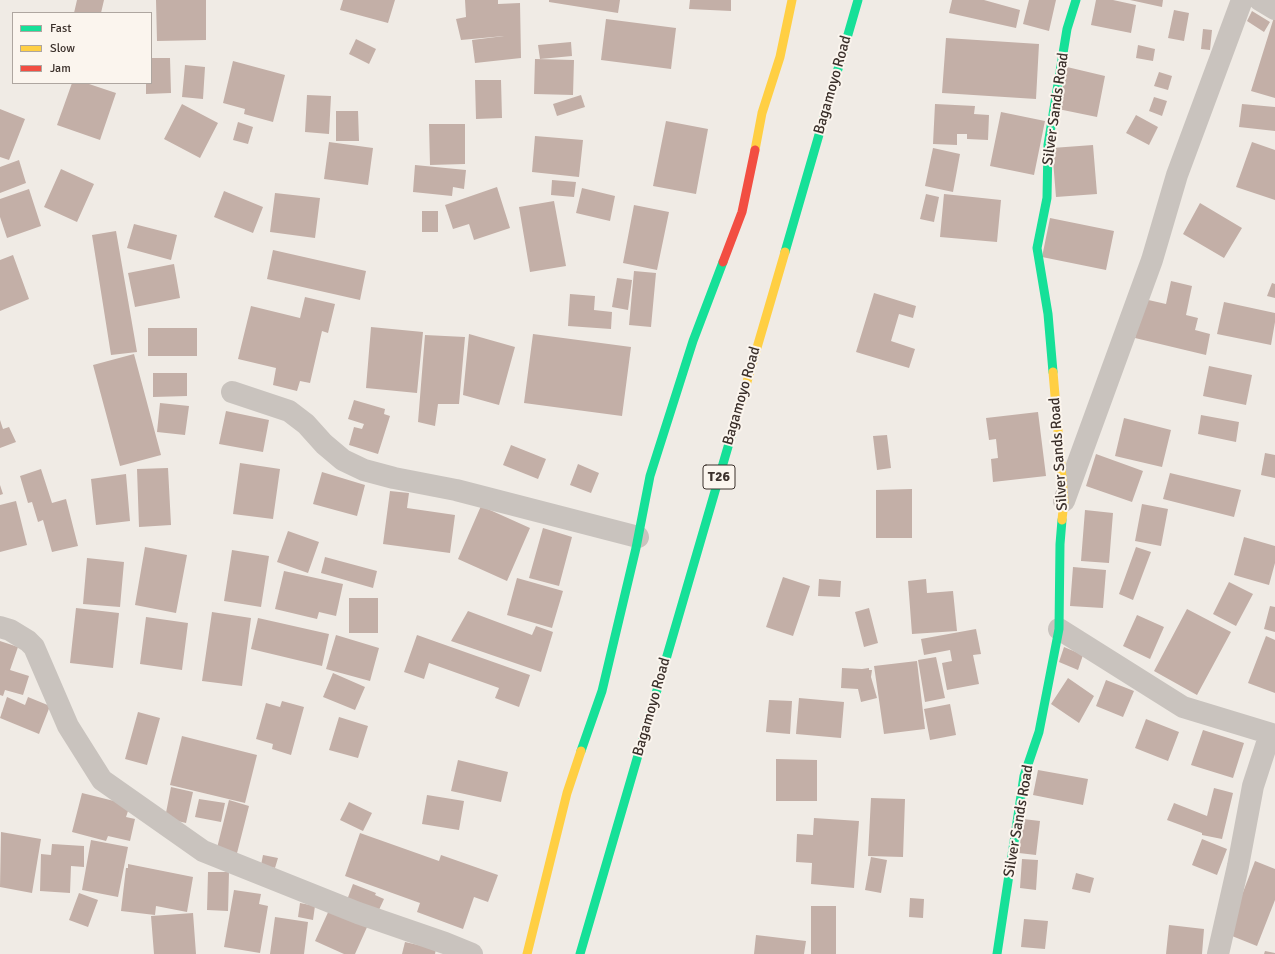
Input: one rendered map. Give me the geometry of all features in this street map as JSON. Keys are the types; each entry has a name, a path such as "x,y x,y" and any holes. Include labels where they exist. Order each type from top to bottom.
{"main road":[{"path":"527,954 567,793 602,691 638,537 650,476 693,341 742,212 762,113 780,58 792,0"},
{"name":"Bagamoyo Road","path":"580,954 858,0"},
{"name":"Silver Sands Road","path":"997,954 1024,776 1039,732 1058,630 1060,544 1064,501 1048,314 1037,248 1047,198 1048,145 1067,29 1076,0"}],"street":[{"path":"1064,501 1152,260 1177,175 1242,0"},
{"path":"1260,0 1275,10"},
{"path":"232,392 289,411 306,424 324,444 343,460 364,470 394,478 456,490 638,537"},
{"path":"0,627 10,630 34,646 68,726 102,780 203,851 358,913 446,943 472,954"},
{"path":"1058,630 1183,707 1273,735 1253,786 1238,866 1218,954"}],"building":[{"path":"77,0 104,0 101,12 74,12"},
{"path":"156,0 206,0 206,40 157,41"},
{"path":"343,0 395,0 388,23 340,10"},
{"path":"465,0 498,0 498,4 520,3 521,58 475,63 472,40 504,36 461,40 456,19 466,17"},
{"path":"549,0 620,0 618,13 549,2"},
{"path":"690,0 731,0 731,11 689,9"},
{"path":"952,0 984,0 1020,10 1016,28 949,13"},
{"path":"1029,0 1056,0 1049,31 1023,24"},
{"path":"1096,0 1113,0 1136,5 1131,33 1091,25"},
{"path":"1130,0 1163,0 1162,7"},
{"path":"1174,10 1189,13 1184,41 1168,38"},
{"path":"1252,11 1270,22 1264,32 1247,21"},
{"path":"1275,14 1275,98 1251,91"},
{"path":"606,19 676,28 671,69 601,60"},
{"path":"1203,29 1212,30 1210,50 1201,49"},
{"path":"946,38 1039,44 1036,99 942,93"},
{"path":"356,39 376,49 369,64 349,54"},
{"path":"571,42 572,56 540,59 538,45"},
{"path":"1138,45 1155,49 1153,61 1136,58"},
{"path":"152,58 170,58 171,93 146,94 146,84 152,84"},
{"path":"535,59 574,60 573,95 534,94"},
{"path":"233,61 285,75 273,122 244,114 245,109 223,103"},
{"path":"185,65 205,67 203,99 182,97"},
{"path":"1067,67 1105,76 1097,117 1058,109"},
{"path":"1159,72 1172,76 1168,90 1154,86"},
{"path":"475,80 501,80 502,118 476,119"},
{"path":"72,84 89,84 116,93 100,140 57,125"},
{"path":"307,95 331,96 329,134 305,132"},
{"path":"581,95 585,107 557,116 553,104"},
{"path":"1154,97 1167,101 1162,116 1149,111"},
{"path":"182,104 218,123 200,158 164,139"},
{"path":"935,104 975,106 974,114 989,115 988,140 967,139 967,134 957,134 957,145 933,144"},
{"path":"1242,104 1275,107 1275,131 1239,127"},
{"path":"0,109 25,119 9,160 0,157"},
{"path":"336,111 358,111 359,141 336,141"},
{"path":"1001,112 1045,121 1034,175 990,166"},
{"path":"1136,115 1158,127 1149,145 1126,133"},
{"path":"666,121 708,129 696,194 653,186"},
{"path":"238,122 253,127 248,144 233,140"},
{"path":"429,124 465,124 465,164 430,165"},
{"path":"535,136 583,140 579,177 532,172"},
{"path":"329,142 373,148 368,185 324,179"},
{"path":"1252,142 1275,150 1275,200 1236,187"},
{"path":"1093,145 1097,194 1056,197 1052,148"},
{"path":"933,148 960,154 953,192 925,186"},
{"path":"19,160 26,183 0,193 0,167"},
{"path":"415,165 466,170 464,189 453,187 452,196 413,192"},
{"path":"61,169 94,184 77,222 44,207"},
{"path":"552,180 576,182 574,197 551,195"},
{"path":"497,187 510,228 474,240 469,224 453,229 445,205"},
{"path":"582,188 615,196 610,221 576,213"},
{"path":"29,189 41,226 7,238 0,217 0,199"},
{"path":"224,191 263,207 253,233 214,217"},
{"path":"275,193 320,198 315,238 270,232"},
{"path":"926,194 939,197 934,222 920,219"},
{"path":"944,194 1001,200 997,242 940,237"},
{"path":"554,201 566,266 530,272 519,207"},
{"path":"1200,203 1242,228 1224,258 1183,234"},
{"path":"634,205 669,212 657,270 623,263"},
{"path":"422,211 438,211 438,232 422,232"},
{"path":"1050,218 1114,231 1106,270 1042,257"},
{"path":"134,224 177,235 171,260 127,248"},
{"path":"116,231 137,352 111,355 92,235"},
{"path":"273,250 366,271 360,300 267,279"},
{"path":"13,255 29,299 0,311 0,260"},
{"path":"174,264 180,298 135,307 128,273"},
{"path":"634,271 656,273 651,327 629,325"},
{"path":"617,278 632,280 628,310 612,307"},
{"path":"1171,281 1192,286 1186,315 1198,318 1195,330 1210,334 1206,355 1135,338 1144,299 1166,304"},
{"path":"1272,283 1275,284 1275,298 1267,296"},
{"path":"874,293 916,306 913,318 899,314 891,341 915,349 909,368 856,352"},
{"path":"570,294 595,296 594,310 612,312 611,329 568,326"},
{"path":"305,297 335,304 328,333 322,331 310,383 300,381 297,391 273,385 276,368 238,359 251,306 300,318"},
{"path":"1224,302 1275,313 1271,345 1217,334"},
{"path":"371,327 423,332 417,393 366,388"},
{"path":"148,328 197,328 197,356 148,356"},
{"path":"469,334 515,347 499,405 463,395"},
{"path":"533,334 631,347 622,416 524,403"},
{"path":"425,335 465,337 459,404 438,404 435,426 418,422"},
{"path":"134,354 161,455 120,466 93,365"},
{"path":"1209,366 1252,375 1246,405 1203,396"},
{"path":"153,373 187,373 187,396 153,397"},
{"path":"354,400 385,409 384,414 390,416 378,454 349,445 354,427 362,429 364,424 348,419"},
{"path":"160,403 189,406 185,435 157,432"},
{"path":"226,411 269,420 263,452 219,444"},
{"path":"1038,412 1046,476 993,482 991,459 998,458 996,439 989,440 986,418"},
{"path":"1201,415 1239,422 1236,442 1198,434"},
{"path":"1124,418 1171,430 1162,467 1115,456"},
{"path":"0,420 3,429 9,427 16,442 0,448"},
{"path":"887,435 891,468 877,470 873,436"},
{"path":"511,445 546,459 538,479 503,465"},
{"path":"1265,453 1275,455 1275,478 1261,475"},
{"path":"1096,454 1143,471 1132,502 1086,486"},
{"path":"240,463 280,469 273,519 233,514"},
{"path":"578,464 599,473 591,493 570,485"},
{"path":"168,468 171,525 139,527 137,469"},
{"path":"41,469 52,503 66,499 78,546 52,552 43,520 38,522 32,502 28,503 20,476"},
{"path":"322,472 365,485 357,516 313,504"},
{"path":"1170,473 1241,490 1234,517 1163,499"},
{"path":"126,474 130,521 96,525 91,479"},
{"path":"0,485 3,494 0,495"},
{"path":"912,489 912,538 876,538 876,490"},
{"path":"390,491 409,493 407,508 455,515 450,553 383,544"},
{"path":"16,501 27,545 0,552 0,505"},
{"path":"1142,504 1168,509 1161,546 1135,541"},
{"path":"481,506 530,528 507,581 458,559"},
{"path":"1085,510 1113,513 1109,563 1081,561"},
{"path":"543,528 572,537 559,586 529,578"},
{"path":"288,531 319,542 308,573 277,562"},
{"path":"1244,537 1275,546 1275,563 1269,585 1234,575"},
{"path":"145,547 187,555 176,613 135,605"},
{"path":"1136,547 1151,552 1133,600 1119,594"},
{"path":"232,550 269,556 261,607 224,601"},
{"path":"325,557 377,571 373,588 321,573"},
{"path":"87,558 124,562 120,607 83,604"},
{"path":"1073,567 1106,570 1103,608 1070,606"},
{"path":"284,571 343,584 336,616 319,612 317,619 275,609"},
{"path":"783,577 810,586 793,636 766,627"},
{"path":"517,578 563,591 552,628 507,615"},
{"path":"819,579 841,581 840,597 818,596"},
{"path":"926,579 927,593 953,591 957,631 912,634 908,581"},
{"path":"1229,582 1253,594 1236,626 1213,614"},
{"path":"349,598 378,598 378,633 349,633"},
{"path":"1270,606 1275,607 1275,632 1264,629"},
{"path":"76,608 119,613 113,668 70,663"},
{"path":"869,608 878,643 864,647 855,612"},
{"path":"1187,609 1231,632 1197,695 1154,671"},
{"path":"468,611 532,635 536,626 553,632 541,672 451,641"},
{"path":"212,612 251,618 242,686 202,681"},
{"path":"1137,615 1164,627 1150,659 1123,646"},
{"path":"146,617 188,623 182,670 140,664"},
{"path":"258,618 329,634 322,666 251,649"},
{"path":"976,629 981,654 973,655 979,684 947,690 942,663 952,661 950,650 924,655 921,639"},
{"path":"336,635 379,648 370,681 326,669"},
{"path":"417,635 530,675 519,707 495,698 499,688 429,663 424,679 404,672"},
{"path":"1266,636 1275,640 1275,693 1248,683"},
{"path":"0,641 18,647 10,670 29,676 23,695 5,690 3,696 0,695"},
{"path":"1064,647 1083,655 1078,670 1059,662"},
{"path":"936,657 945,698 925,702 918,660"},
{"path":"917,661 925,729 884,734 874,666"},
{"path":"842,668 869,668 869,670 872,670 871,677 877,698 861,702 858,689 841,688"},
{"path":"333,673 365,687 355,710 323,697"},
{"path":"1068,678 1094,696 1079,723 1051,704"},
{"path":"1106,680 1134,691 1123,717 1096,706"},
{"path":"7,697 25,705 28,697 50,706 39,734 0,718"},
{"path":"799,698 844,702 841,738 796,734"},
{"path":"769,700 792,701 790,734 766,732"},
{"path":"282,701 304,707 291,755 272,749 273,744 256,739 266,703 280,707"},
{"path":"950,704 956,735 930,740 924,709"},
{"path":"138,712 160,718 147,765 125,759"},
{"path":"339,717 368,726 358,758 329,750"},
{"path":"1146,719 1179,732 1168,761 1135,748"},
{"path":"1203,730 1244,743 1233,778 1191,765"},
{"path":"182,736 257,755 245,803 170,785"},
{"path":"776,759 817,760 817,801 776,801"},
{"path":"458,760 508,772 501,802 451,791"},
{"path":"1038,770 1088,779 1083,805 1033,795"},
{"path":"171,787 193,792 186,823 165,818"},
{"path":"1214,788 1233,793 1222,839 1202,835 1202,833 1167,820 1174,803 1207,816"},
{"path":"82,793 130,805 126,817 135,819 130,841 108,836 106,841 72,832"},
{"path":"427,795 464,801 459,830 422,824"},
{"path":"871,798 905,799 903,857 868,856"},
{"path":"199,799 225,803 221,822 195,817"},
{"path":"229,800 249,806 236,857 216,852"},
{"path":"349,802 372,813 363,831 340,820"},
{"path":"814,818 859,821 854,888 811,884 812,863 796,862 797,834 813,835"},
{"path":"1023,819 1040,821 1036,855 1019,853"},
{"path":"1,832 41,839 32,893 0,887"},
{"path":"360,833 439,861 441,855 498,875 488,902 474,897 463,929 417,912 420,903 345,876"},
{"path":"1202,839 1227,849 1217,875 1192,865"},
{"path":"91,840 128,847 118,897 82,890"},
{"path":"52,844 84,846 84,867 71,866 70,893 40,891 41,854 51,855"},
{"path":"263,855 278,858 275,868 261,865"},
{"path":"871,857 887,860 881,893 865,890"},
{"path":"1022,859 1038,860 1036,890 1020,888"},
{"path":"1255,861 1275,869 1275,900 1257,946 1227,934"},
{"path":"128,864 193,877 187,912 156,906 155,915 121,911 126,868 128,868"},
{"path":"208,872 229,872 228,911 207,910"},
{"path":"1076,873 1094,878 1090,893 1072,889"},
{"path":"353,884 376,893 375,895 384,899 378,912 347,900"},
{"path":"234,890 261,894 259,904 268,906 260,953 224,947"},
{"path":"79,893 98,900 88,927 69,920"},
{"path":"910,898 924,899 923,918 909,917"},
{"path":"300,903 315,906 313,920 298,917"},
{"path":"811,906 836,906 836,954 811,954"},
{"path":"330,908 368,925 355,954 344,954 315,941"},
{"path":"193,913 196,954 154,954 151,916"},
{"path":"275,917 308,922 304,954 270,954"},
{"path":"1024,919 1048,921 1045,949 1021,947"},
{"path":"1169,925 1204,929 1202,954 1166,954"},
{"path":"756,935 806,941 804,954 754,954"},
{"path":"405,942 436,949 435,954 402,954"},
{"path":"1265,951 1275,953 1275,954 1264,954"}],"traffic: fast":[{"path":"785,252 858,0"},
{"path":"1053,372 1048,314 1037,248 1047,198 1048,145 1067,29 1076,0"},
{"path":"581,751 602,691 636,548 650,476 693,341 723,262"},
{"path":"580,954 732,433"},
{"path":"997,954 1024,776 1039,732 1059,629 1060,544 1062,520"}],"traffic: slow":[{"path":"755,150 762,113 780,57 792,0"},
{"path":"732,433 785,252"},
{"path":"1053,372 1064,501 1062,520"},
{"path":"527,954 567,793 581,751"}],"traffic: jam":[{"path":"723,262 742,212 755,150"}]}
